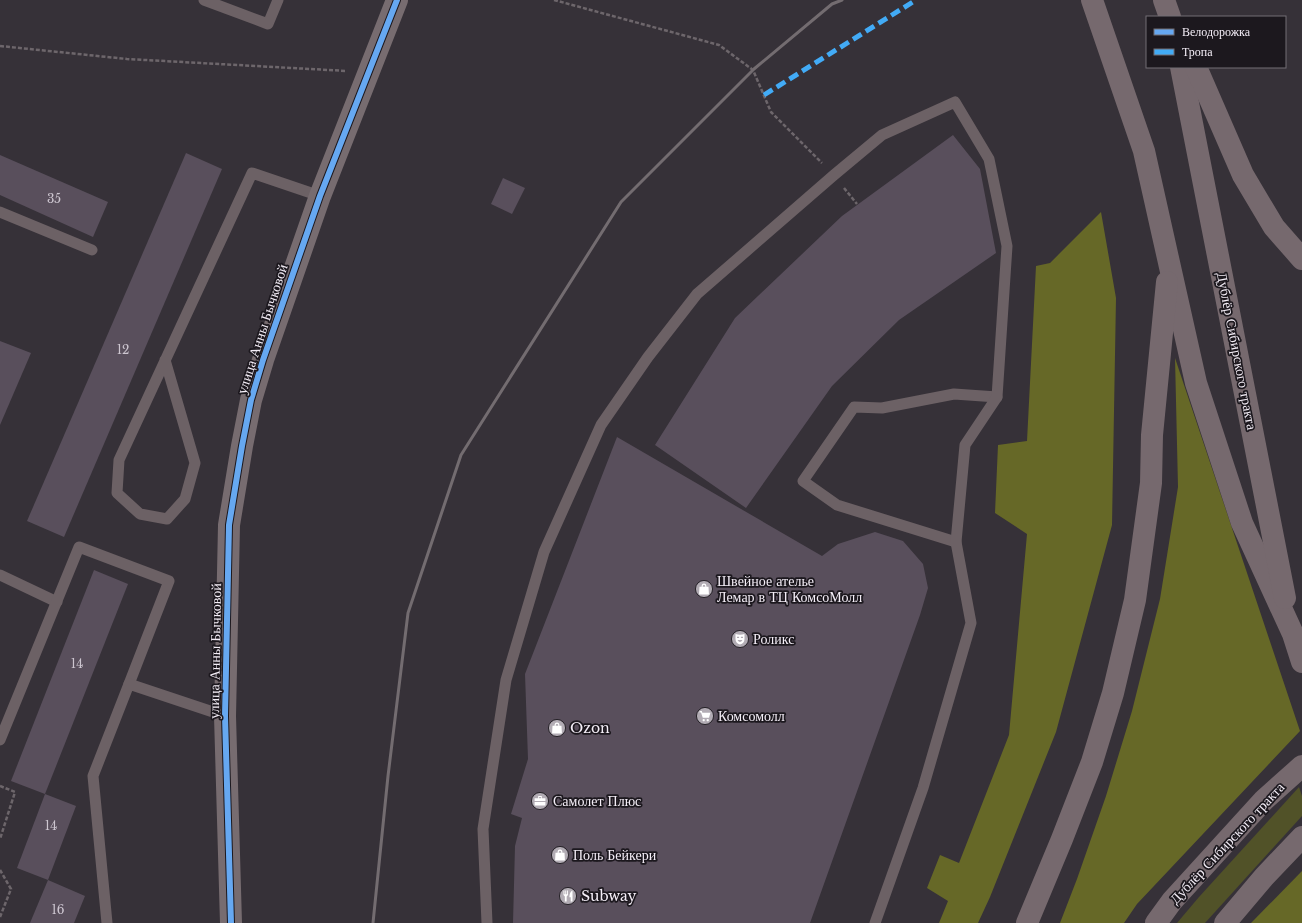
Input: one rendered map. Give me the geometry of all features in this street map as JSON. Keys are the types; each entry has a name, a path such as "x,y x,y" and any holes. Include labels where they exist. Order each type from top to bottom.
{"main road":[{"name":"Дублёр Сибирского тракта","path":"1092,0 1144,151 1196,382 1242,523 1293,634"},
{"path":"1164,0 1170,16"},
{"name":"Дублёр Сибирского тракта","path":"1181,68 1293,634 1302,662"},
{"path":"1196,68 1243,176 1274,227 1302,259"},
{"name":"Дублёр Сибирского тракта","path":"1027,923 1092,762 1113,693 1135,600 1151,483 1152,435 1168,263"},
{"name":"Дублёр Сибирского тракта","path":"1156,923 1172,901 1264,800 1302,766"},
{"path":"1225,923 1264,877 1302,837"}],"street":[{"name":"улица Анны Бычковой","path":"232,923 225,716 229,525 242,446 251,400 263,360 320,196 397,0"}],"lane":[{"path":"204,0 268,24 278,0"},
{"path":"487,923 483,829 506,680 544,552 601,425 648,357 697,294 882,135 955,102 989,159 1006,246 997,397 965,444 956,542 972,624 923,788 875,923"},
{"path":"165,360 195,464 185,500 166,520 140,514 117,493 119,460 165,360 252,173 320,196"},
{"path":"0,212 92,250"},
{"path":"956,542 837,505 803,481 854,407 882,408 954,394 997,397"},
{"path":"0,740 79,546 169,581 93,776 107,923"},
{"path":"0,575 57,602"},
{"path":"129,684 225,716"}],"path":[{"path":"554,0 719,45 753,70 771,112 834,175 857,204"},
{"path":"0,46 127,59 334,71 369,71"},
{"path":"0,786 15,792 0,839"},
{"path":"0,870 11,889 0,917"}],"shaded area":[{"path":"1101,212 1116,298 1112,525 1056,732 990,897 978,923 939,923 948,901 927,888 940,855 959,863 1009,735 1027,534 995,513 998,445 1027,441 1036,266 1050,263"},
{"path":"1175,358 1300,731 1137,904 1124,923 1060,923 1106,796 1132,711 1160,599 1178,487"},
{"path":"1299,787 1302,796 1302,816 1205,923 1177,923 1199,897"},
{"path":"1302,871 1302,923 1251,923"}],"building":[{"path":"953,135 980,169 996,253 899,320 832,386 746,508 655,445 735,318 842,216"},
{"path":"186,153 222,169 64,537 27,521"},
{"path":"0,155 108,202 93,237 0,195"},
{"path":"503,178 525,188 512,214 491,204"},
{"path":"0,341 31,353 0,425"},
{"name":"Комсомолл","path":"617,437 822,556 838,544 875,532 903,541 923,564 928,588 920,615 810,923 513,923 515,846 522,818 511,814 528,759 525,674"},
{"path":"94,570 128,584 45,794 11,781"},
{"path":"45,794 76,806 48,880 17,868"},
{"path":"48,880 85,896 74,923 30,923"}],"railway":[{"path":"373,923 388,776 408,613 461,455 621,202 754,69 832,4 842,0"}],"marked path":[{"path":"764,95 916,0"}],"cycle path":[{"path":"231,923 225,716 229,525 242,446 251,400 263,360 320,196 397,0"}],"place":[{"name":"Швейное ателье Лемар в ТЦ КомсоМолл","path":"704,589"},
{"name":"Роликс","path":"740,639"},
{"name":"Комсомолл","path":"705,716"},
{"name":"Ozon","path":"557,728"},
{"name":"Самолет Плюс","path":"540,801"},
{"name":"Поль Бейкери","path":"560,855"},
{"name":"Subway","path":"568,896"}]}
